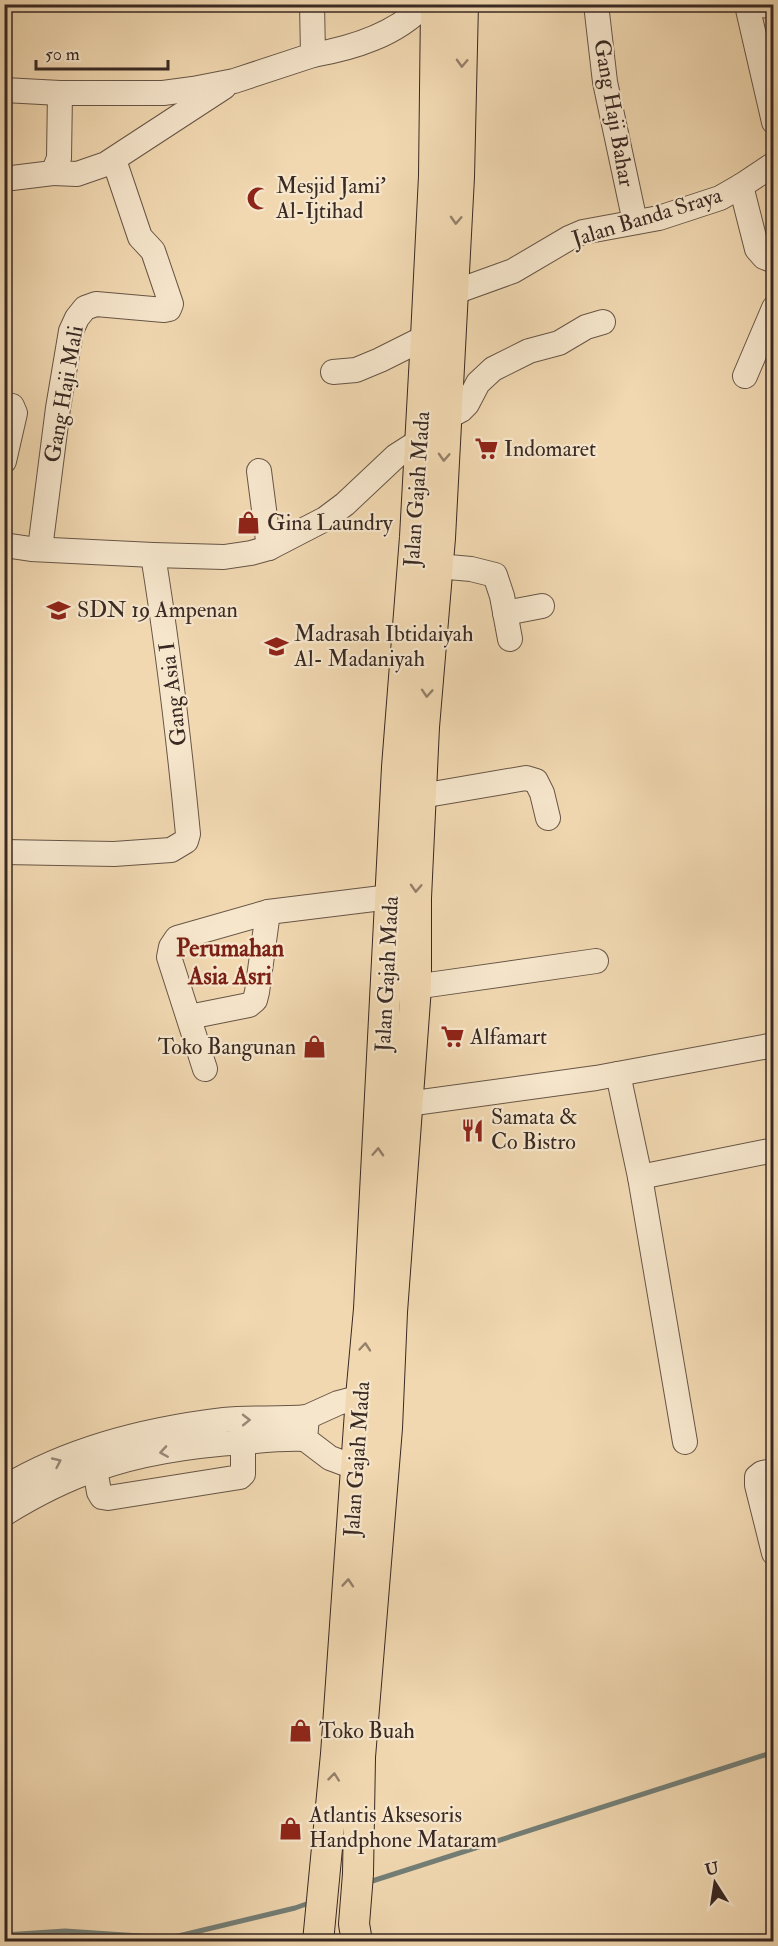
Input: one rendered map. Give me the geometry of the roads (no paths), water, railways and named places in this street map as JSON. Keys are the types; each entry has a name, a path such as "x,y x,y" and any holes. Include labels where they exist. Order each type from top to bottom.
{"main road":[{"name":"Jalan Gajah Mada","path":"357,1941 354,1924 358,1874 360,1757 374,1600 373,1427 392,1312 416,987 416,898 430,547 421,440 426,337 446,176 457,5"},
{"name":"Jalan Gajah Mada","path":"318,1941 336,1755 357,1468 373,1427 361,1397 369,1310 383,1065 397,767 430,547 446,418 452,293 446,176"}],"street":[{"path":"312,4 313,55"},
{"path":"4,90 60,93 163,93 234,81 313,55 343,50 366,42 413,16 424,4"},
{"name":"Gang Haji Bahar","path":"596,4 605,82 635,222"},
{"path":"774,6 747,4 774,122"},
{"path":"4,179 53,173 77,174 114,160 234,81"},
{"path":"53,173 59,158 60,93"},
{"name":"Gang Haji Mali","path":"40,549 58,408 71,331 77,318 85,308 96,304 164,310 170,309 171,304 153,251 140,237 114,160"},
{"name":"Jalan Banda Sraya","path":"452,293 513,272 583,232 684,211 720,198 774,164"},
{"path":"741,186 757,249 774,261"},
{"path":"446,418 467,404 478,382 493,369 529,351 560,343 591,325 603,322"},
{"path":"745,376 771,322"},
{"path":"333,372 356,370 426,337"},
{"path":"4,404 12,406 15,413 4,461"},
{"path":"4,545 40,549 224,557 268,549 325,519 345,504 396,456 421,440"},
{"path":"259,471 268,549"},
{"path":"430,547 471,569 495,575 502,596 510,639"},
{"name":"Gang Asia I","path":"4,852 114,854 171,850 186,841 188,834 172,684 153,555"},
{"path":"505,613 542,606"},
{"path":"421,796 526,778 536,781 542,793 548,818"},
{"path":"205,1069 169,957 174,940 180,936 268,912 390,897"},
{"path":"189,1017 249,1005 255,1000 268,912"},
{"path":"385,991 596,961"},
{"path":"407,1104 618,1074 774,1046"},
{"path":"618,1074 640,1177 686,1442"},
{"path":"640,1177 774,1150"},
{"path":"4,1514 91,1459 293,1438 338,1403 361,1397"},
{"path":"4,1488 26,1476 91,1459 179,1427 226,1420 306,1428 330,1458 357,1468"},
{"path":"91,1459 99,1492 102,1497 108,1498 240,1477 243,1473 243,1442"},
{"path":"195,1448 200,1484"},
{"path":"774,1471 757,1476 757,1485 774,1553"}],"waterway":[{"path":"366,1883 774,1752"},
{"path":"4,1935 65,1931 170,1938 312,1902"}],"place":[{"name":"Mesjid Jami' Al-Ijtihad","path":"258,199"},
{"name":"Indomaret","path":"486,449"},
{"name":"Gina Laundry","path":"249,523"},
{"name":"SDN 19 Ampenan","path":"59,610"},
{"name":"Madrasah Ibtidaiyah Al- Madaniyah","path":"276,647"},
{"name":"Alfamart","path":"452,1037"},
{"name":"Toko Bangunan","path":"314,1047"},
{"name":"Samata & Co Bistro","path":"473,1130"},
{"name":"Toko Buah","path":"301,1731"},
{"name":"Atlantis Aksesoris Handphone Mataram","path":"291,1828"}],"district":[{"name":"Perumahan Asia Asri","path":"230,962"}]}
